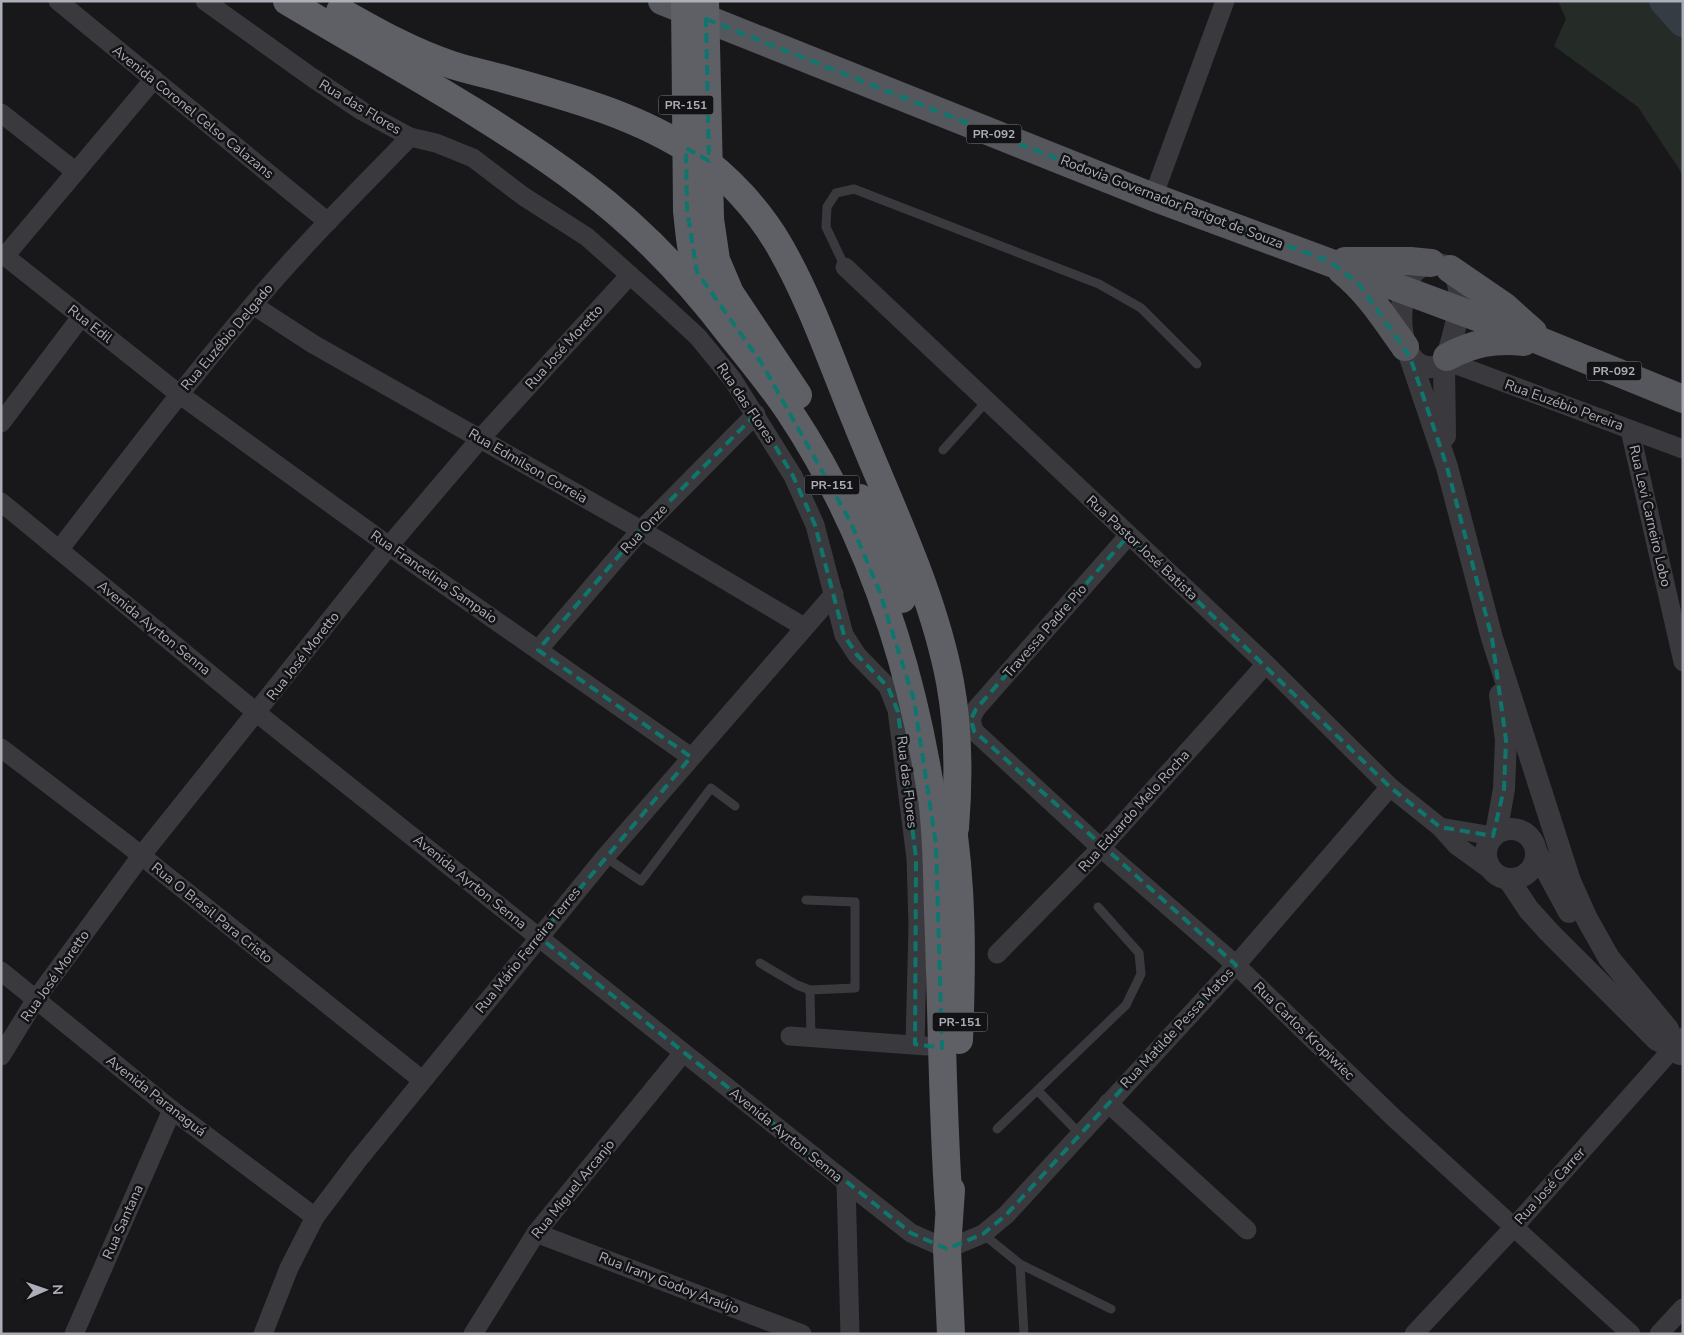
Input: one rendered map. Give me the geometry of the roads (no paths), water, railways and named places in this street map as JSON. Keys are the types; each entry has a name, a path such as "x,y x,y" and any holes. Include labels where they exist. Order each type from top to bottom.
{"highway":[{"name":"PR-151","path":"287,1 514,136 586,187 634,227 675,268 712,311 789,411"},
{"name":"PR-151","path":"322,1 410,48 451,65 596,106 656,130 697,155 728,181 753,208 778,244 802,290 907,545 932,612 950,681 958,737 958,796 954,835"},
{"name":"PR-151","path":"685,1 698,214 730,293 827,439 862,502 886,553 916,640 934,715 954,835 960,914 961,988 955,1141 947,1249 951,1334"},
{"name":"PR-151","path":"705,1 698,214 691,249 697,272 762,364 820,462 850,521 880,590 910,686 932,802 941,972 945,1142 949,1208"}],"main road":[{"name":"Rodovia Governador Parigot de Souza","path":"662,1 1153,197 1545,343 1683,399"},
{"path":"1329,261 1410,261 1440,266 1504,306 1545,343"},
{"path":"1329,261 1359,284 1408,352"},
{"path":"1445,361 1468,347 1486,342 1545,343"}],"street":[{"name":"Avenida Coronel Celso Calazans","path":"58,1 328,222"},
{"name":"Rua das Flores","path":"206,1 317,82 362,111 410,137 436,143 473,158 523,196 586,237 698,337 733,380 793,476 815,525 844,635 857,655 888,687 897,710 916,858 918,926 915,1044"},
{"path":"1153,197 1225,1"},
{"path":"3,255 154,79"},
{"path":"1,114 76,172"},
{"name":"Rua Euzébio Delgado","path":"59,550 179,394 253,305 328,222 410,137"},
{"name":"Rua Edil","path":"3,255 179,394"},
{"path":"1447,467 1443,399 1445,361 1459,311 1460,293 1455,277 1440,266 1420,268 1414,272 1405,290 1402,331 1447,467 1492,638 1541,841 1573,920 1590,942 1609,958 1668,1029 1680,1047"},
{"name":"Rua Pastor José Batista","path":"845,267 1266,664 1390,787 1440,826 1456,845 1502,877"},
{"name":"Rua José Moretto","path":"1,1056 36,999 141,856 258,713 390,546 480,439 630,275"},
{"name":"Rua Edmilson Correia","path":"253,305 313,344 641,530 804,627"},
{"path":"1,423 81,317"},
{"path":"1408,352 1418,363 1427,366 1438,366 1445,361"},
{"name":"Rua Euzébio Pereira","path":"1445,361 1683,449"},
{"name":"Rua Francelina Sampaio","path":"179,394 390,546 691,757"},
{"name":"Rua Onze","path":"538,650 641,530 756,414"},
{"name":"Rua Levi Carneiro Lobo","path":"1630,430 1683,662"},
{"name":"Avenida Ayrton Senna","path":"1,502 258,713 846,1182 911,1233 947,1249"},
{"name":"Travessa Padre Pio","path":"974,730 971,719 976,709 1129,535"},
{"name":"Rua Mário Ferreira Terres","path":"263,1334 290,1268 315,1217 422,1080 605,857 834,594"},
{"path":"1492,638 1506,740 1504,789 1495,835"},
{"name":"Rua Eduardo Melo Rocha","path":"997,954 1101,848 1266,664"},
{"name":"Rua Carlos Kropiwiec","path":"974,730 1101,848 1236,964 1393,1117 1631,1334"},
{"name":"Rua O Brasil Para Cristo","path":"1,748 141,856 422,1080"},
{"name":"Rua Matilde Pessa Matos","path":"947,1249 984,1234 1006,1215 1236,964 1390,787"},
{"name":"Rua Pastor José Batista","path":"1440,826 1495,835"},
{"path":"1541,841 1516,828 1506,829 1495,835 1487,845 1486,856 1489,866 1502,877 1549,932 1657,1040 1680,1047"},
{"path":"1502,877 1523,877 1534,867 1541,841"},
{"name":"Avenida Paranaguá","path":"1,971 172,1110 315,1217"},
{"path":"790,1036 915,1044 942,1048"},
{"name":"Rua José Carrer","path":"1414,1334 1680,1047"},
{"name":"Rua Miguel Arcanjo","path":"473,1334 536,1233 683,1052"},
{"path":"1108,1103 1248,1230"},
{"name":"Rua Santana","path":"74,1334 172,1110"},
{"path":"846,1182 850,1334"},
{"name":"Rua Irany Godoy Araújo","path":"536,1233 802,1334"},
{"path":"1659,1334 1683,1308"}],"lane":[{"path":"845,267 826,227 826,207 836,193 854,189 1099,284 1141,308 1198,364"},
{"path":"943,450 987,401"},
{"path":"605,857 641,881 711,788 735,806"},
{"path":"760,963 797,985 810,990 855,988 855,902 806,900"},
{"path":"997,1129 1126,1005 1141,974 1139,953 1098,907"},
{"path":"810,990 811,1037"},
{"path":"1038,1091 1080,1134"},
{"path":"984,1234 1020,1264 1111,1310"},
{"path":"1020,1264 1024,1334"}],"waterway":[{"path":"1664,1 1683,22"}]}
